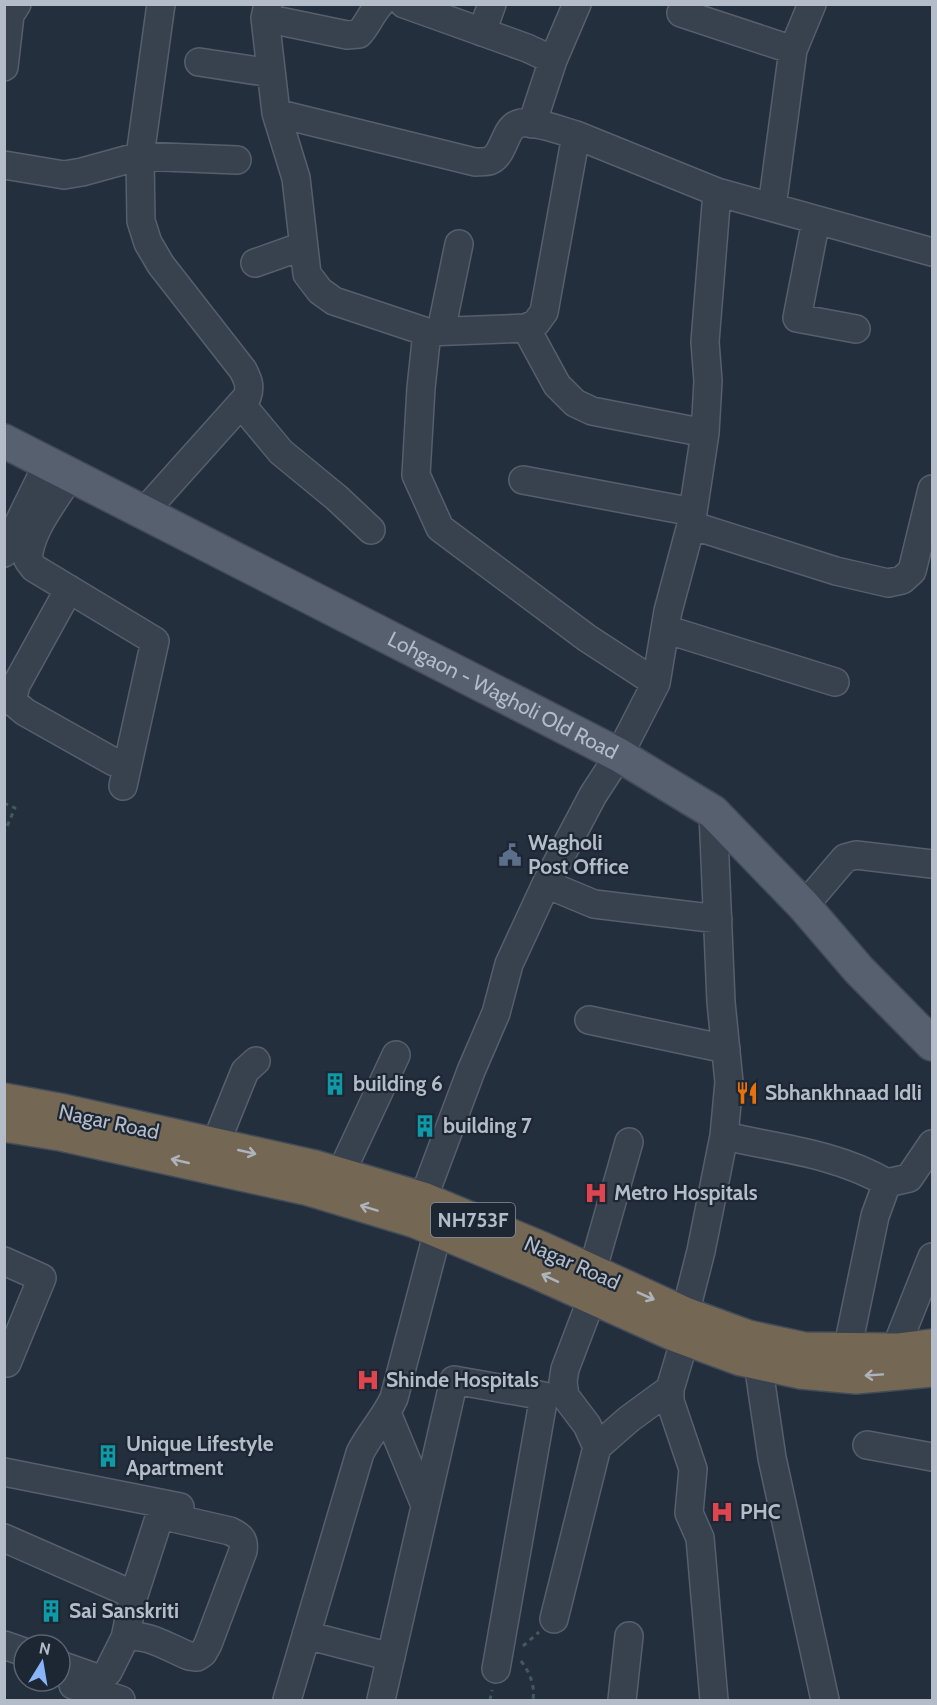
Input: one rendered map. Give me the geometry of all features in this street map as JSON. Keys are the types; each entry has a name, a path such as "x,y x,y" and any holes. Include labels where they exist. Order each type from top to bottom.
{"highway":[{"name":"Nagar Road","path":"4,1100 215,1145 340,1175 423,1199 592,1285 685,1326 741,1359 800,1372 856,1377 933,1370"},
{"name":"Nagar Road","path":"4,1125 60,1134 309,1190 415,1221 534,1270 592,1285"},
{"name":"Nagar Road","path":"685,1326 804,1349 895,1350 933,1346"}],"main road":[{"name":"Lohgaon - Wagholi Old Road","path":"4,441 619,754 713,812 804,906 859,970 933,1044"}],"street":[{"path":"144,512 241,404 249,390 249,380 160,265 148,243 141,221 140,156 161,4"},
{"path":"380,4 359,34 347,35 266,11 276,113 296,178 307,274 320,291 334,302 434,331 526,328 536,323 544,312 576,135"},
{"path":"404,4 527,48 553,60"},
{"path":"482,32 492,4"},
{"path":"532,124 553,60 577,4"},
{"path":"772,207 793,50 812,4"},
{"path":"4,67 12,8"},
{"path":"681,13 793,50"},
{"path":"200,62 271,73"},
{"path":"276,113 475,162 491,160 501,151 510,131 519,123 532,124 576,135 717,192 933,252"},
{"path":"4,165 64,175 140,156 237,160"},
{"path":"423,1199 471,1071 496,1013 509,964 546,884 656,683 664,629 692,518 705,433 708,381 705,342 717,192"},
{"path":"816,220 797,318 856,329"},
{"path":"459,244 434,331 421,388 416,475 440,528 587,638 656,683"},
{"path":"255,263 303,246"},
{"path":"526,328 557,385 575,403 592,411 705,433"},
{"path":"241,404 281,452 337,498 371,530"},
{"path":"4,553 59,468"},
{"path":"59,468 29,548 28,560 34,568 69,589 155,641 118,774 24,712 12,701 16,685 69,589"},
{"path":"523,480 692,518 836,571 888,583 902,580 912,571 933,489"},
{"path":"664,629 835,681"},
{"path":"713,812 729,1082 724,1136 670,1389 670,1401 693,1468 689,1513 700,1538 714,1701"},
{"path":"715,867 736,864 743,860 750,850"},
{"path":"804,906 845,858 856,855 933,864"},
{"path":"546,884 594,904 718,919"},
{"path":"588,1020 726,1049"},
{"path":"340,1175 396,1055"},
{"path":"215,1145 244,1071 256,1060"},
{"path":"724,1136 834,1160 866,1171 887,1183 909,1178 933,1144"},
{"path":"597,1447 587,1425 566,1396 563,1382 565,1369 592,1285 629,1142"},
{"path":"847,1351 875,1216 887,1183"},
{"path":"287,1701 360,1452 368,1437 387,1413 394,1398 438,1231"},
{"path":"895,1350 933,1257"},
{"path":"4,1261 42,1278 7,1363 4,1362"},
{"path":"758,1363 771,1458 825,1701"},
{"path":"381,1701 454,1380 544,1396 508,1664"},
{"path":"554,1619 597,1447 629,1419 670,1389"},
{"path":"387,1413 425,1505"},
{"path":"867,1445 933,1457"},
{"path":"4,1472 180,1507"},
{"path":"72,1669 94,1677 102,1677 108,1672 125,1638 134,1595 160,1515 230,1531 239,1536 244,1543 220,1613 203,1653 197,1657 189,1656 142,1637 133,1635 125,1638"},
{"path":"4,1538 134,1595"},
{"path":"306,1635 392,1657"},
{"path":"622,1701 629,1636"},
{"path":"72,1685 121,1701"}],"path":[{"path":"4,803 15,808 4,834"},
{"path":"508,1664 531,1676 533,1701"}],"place":[{"name":"Wagholi Post Office","path":"510,855"},
{"name":"building 6","path":"335,1084"},
{"name":"Sbhankhnaad Idli","path":"747,1093"},
{"name":"building 7","path":"425,1126"},
{"name":"Metro Hospitals","path":"596,1193"},
{"name":"Shinde Hospitals","path":"368,1380"},
{"name":"Unique Lifestyle Apartment","path":"108,1456"},
{"name":"PHC","path":"722,1512"},
{"name":"Sai Sanskriti","path":"51,1611"}]}
